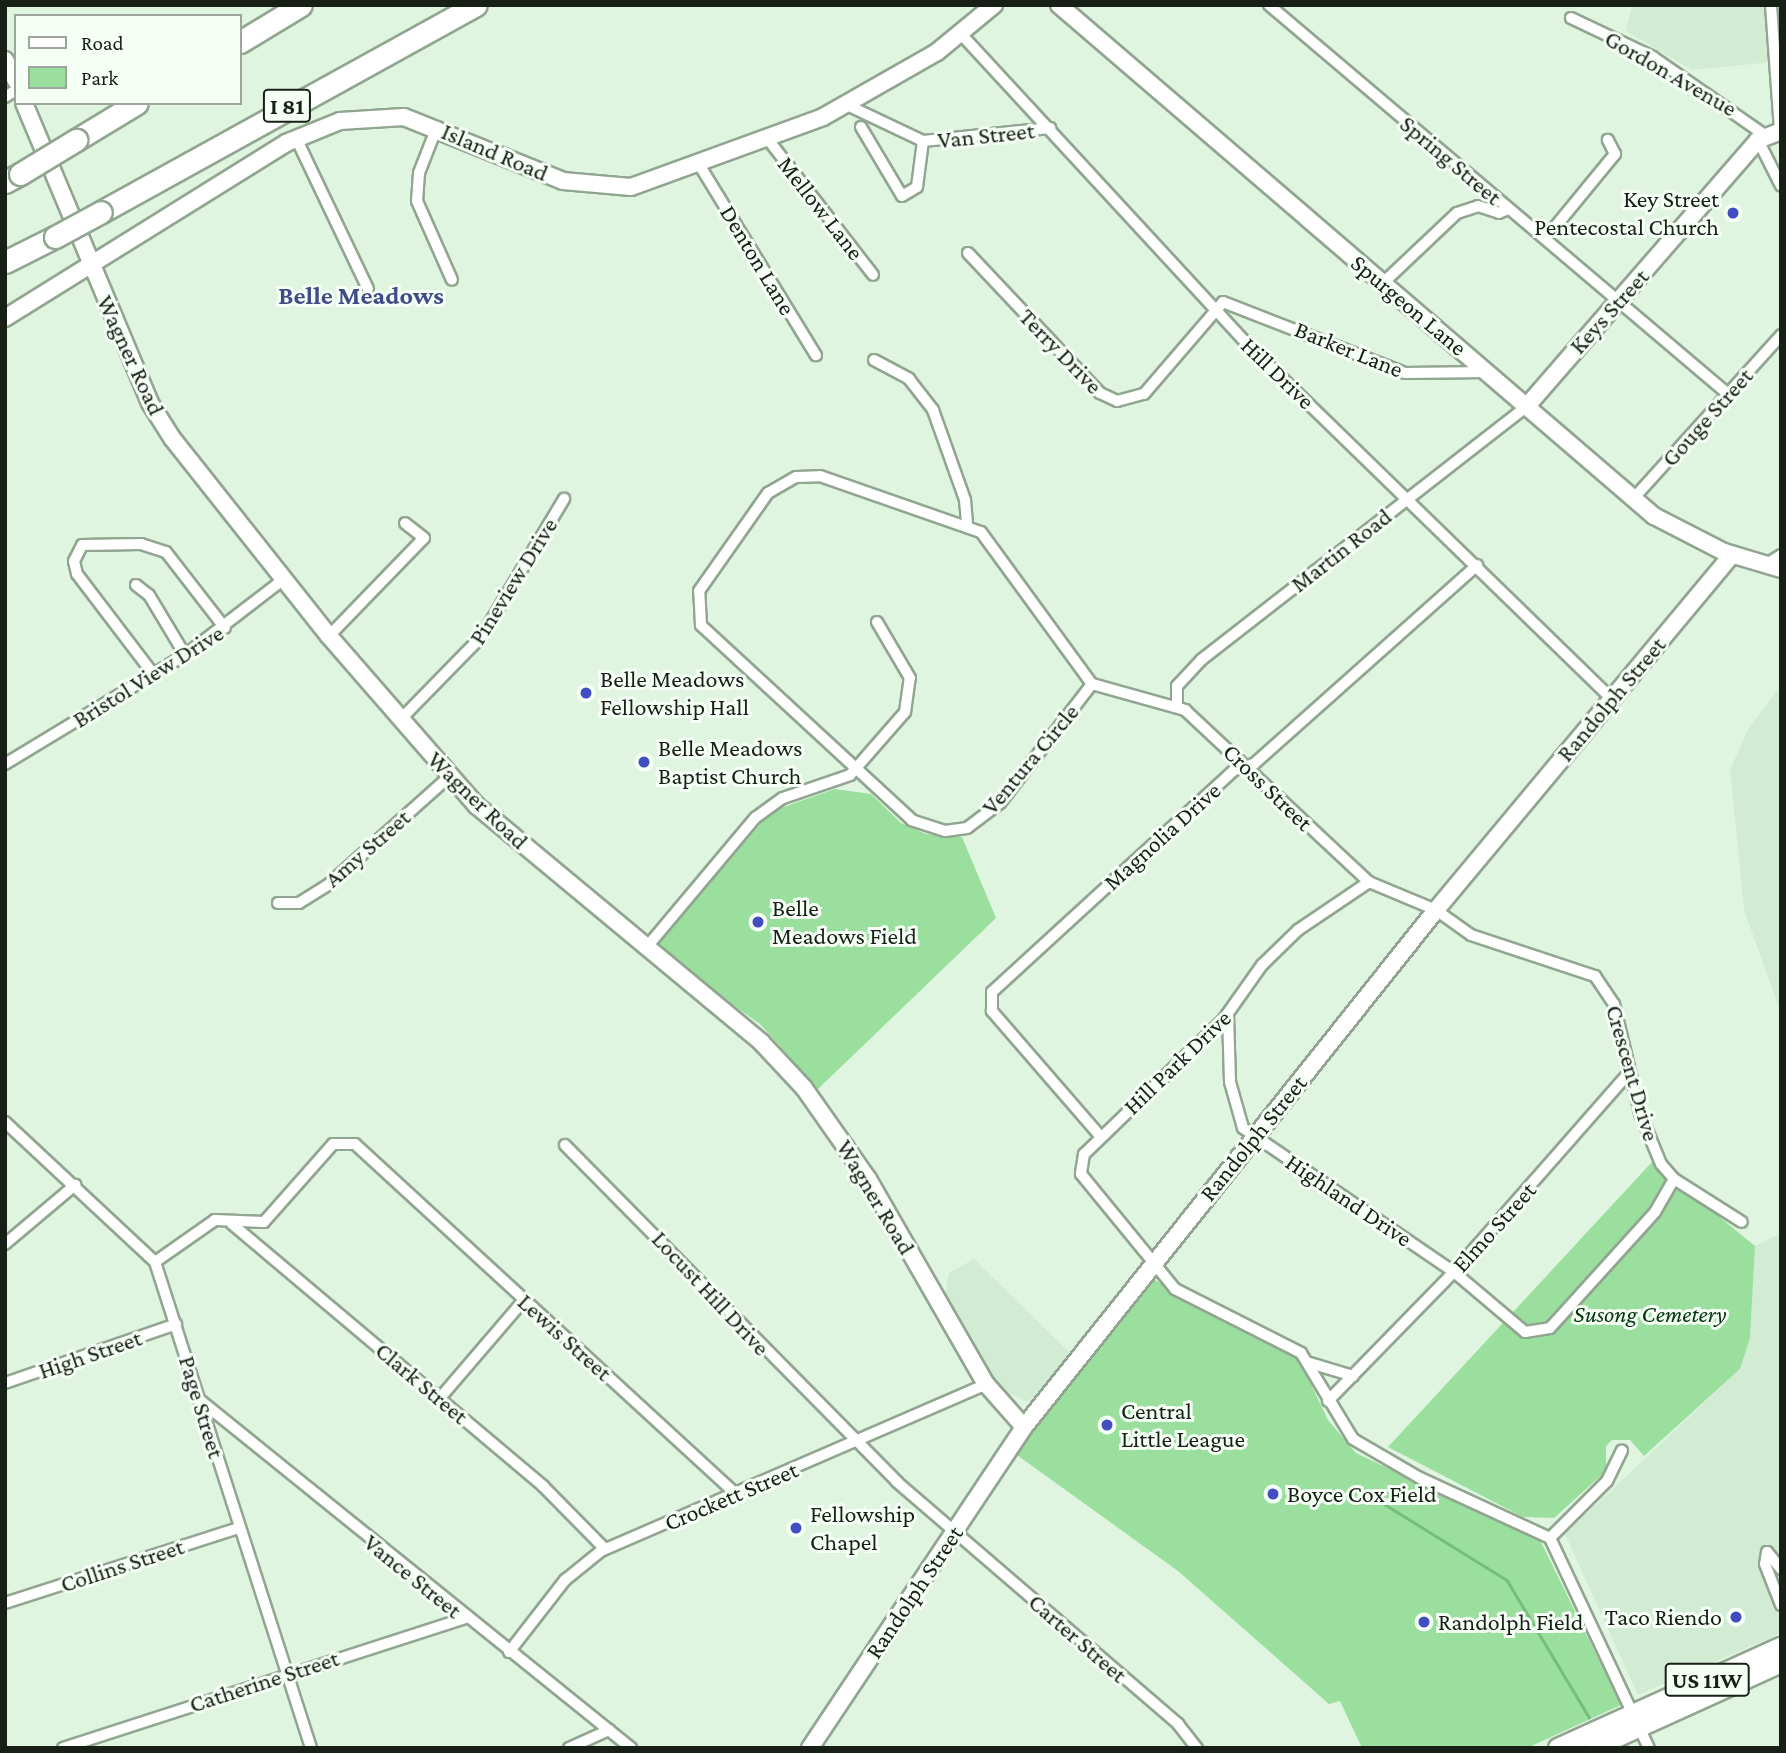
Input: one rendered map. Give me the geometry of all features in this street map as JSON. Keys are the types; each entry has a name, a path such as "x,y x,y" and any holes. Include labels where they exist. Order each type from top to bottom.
{"highway":[{"path":"242,41 302,5"},
{"name":"I 81","path":"5,262 476,5"},
{"path":"13,178 134,105"}],"main road":[{"name":"US 11W","path":"1594,1748 1636,1720 1781,1647"},
{"name":"US 11W","path":"1558,1748 1781,1663"}],"street":[{"name":"Island Road","path":"5,318 91,268 296,138 373,114 437,127 592,188 631,187 770,142 847,105 961,34 994,5"},
{"name":"Spurgeon Lane","path":"1059,5 1633,499 1685,535 1732,555 1773,567"},
{"name":"Spring Street","path":"1269,5 1729,395"},
{"path":"1771,5 1771,134 1781,186"},
{"name":"Gordon Avenue","path":"1571,18 1653,57 1771,134"},
{"name":"Hill Drive","path":"961,34 1215,307 1611,698"},
{"path":"5,60 14,77"},
{"name":"Wagner Road","path":"25,105 91,268 158,417 329,636 449,777 761,1042 804,1088 868,1180 986,1384 1024,1427"},
{"name":"Van Street","path":"847,105 923,141 1050,128"},
{"path":"437,127 419,173 417,201 453,280"},
{"path":"861,127 899,193 912,195 923,141"},
{"name":"Keys Street","path":"1527,406 1619,299 1771,134"},
{"path":"296,138 368,289"},
{"path":"1546,238 1615,154 1608,140"},
{"name":"Mellow Lane","path":"770,142 873,275"},
{"name":"Denton Lane","path":"700,166 816,355"},
{"path":"1383,283 1457,213 1478,206 1499,213 1508,209"},
{"name":"Terry Drive","path":"968,253 1100,393 1117,401 1144,394 1215,307"},
{"name":"Barker Lane","path":"1215,307 1230,302 1247,307 1405,373 1487,372"},
{"name":"Gouge Street","path":"1633,499 1781,335"},
{"path":"874,360 909,379 933,410 965,500 967,524"},
{"name":"Martin Road","path":"1177,706 1177,686 1201,660 1527,406"},
{"name":"Ventura Circle","path":"820,476 967,524 992,541 1091,684 1000,803 967,828 923,826 854,770 709,639 698,615 699,591 768,493 796,477 820,476"},
{"name":"Pineview Drive","path":"400,720 482,636 564,499"},
{"path":"329,636 424,538 405,523"},
{"path":"154,675 77,573 74,561 82,545 141,544 166,552 225,628"},
{"name":"Randolph Street","path":"810,1748 1024,1427 1150,1265 1436,910 1732,555"},
{"path":"1773,567 1781,555"},
{"name":"Magnolia Drive","path":"1101,1136 992,1011 992,992 1234,770 1245,767 1477,565"},
{"name":"Bristol View Drive","path":"5,764 186,655 225,628 284,579"},
{"path":"136,585 149,595 186,655"},
{"path":"646,947 765,810 854,770 905,712 911,691 907,668 877,622"},
{"name":"Cross Street","path":"1091,684 1177,706 1369,882 1436,910"},
{"name":"Amy Street","path":"278,903 304,901 328,885 449,777"},
{"name":"Hill Park Drive","path":"1310,1363 1270,1332 1191,1300 1150,1265 1081,1174 1084,1154 1228,1014 1262,965 1298,930 1369,882"},
{"name":"Crescent Drive","path":"1436,910 1471,935 1595,976 1614,1004 1648,1135 1674,1179 1742,1222"},
{"name":"Highland Drive","path":"1228,1014 1233,1100 1238,1122 1254,1137 1454,1272 1512,1322 1532,1334 1550,1328 1655,1212 1674,1179"},
{"name":"Elmo Street","path":"1328,1401 1454,1272 1630,1072"},
{"name":"Page Street","path":"5,1122 155,1262 311,1748"},
{"name":"Lewis Street","path":"155,1262 209,1222 232,1224 270,1217 296,1179 339,1142 355,1144 735,1493"},
{"name":"Locust Hill Drive","path":"565,1145 597,1170 857,1442 956,1532"},
{"path":"7,1242 75,1185"},
{"name":"Clark Street","path":"232,1224 440,1398 605,1549"},
{"path":"440,1398 525,1299"},
{"name":"High Street","path":"5,1383 176,1324"},
{"path":"1310,1363 1353,1376"},
{"path":"1310,1363 1343,1428 1367,1449 1550,1538 1649,1748"},
{"name":"Crockett Street","path":"509,1652 565,1580 605,1549 986,1384"},
{"name":"Vance Street","path":"199,1399 466,1619 631,1748"},
{"path":"1550,1538 1607,1481 1622,1450"},
{"name":"Collins Street","path":"5,1603 239,1528"},
{"name":"Carter Street","path":"956,1532 1178,1724 1197,1748"},
{"path":"1781,1569 1766,1552 1765,1564 1781,1605"},
{"name":"Catherine Street","path":"63,1748 466,1619"},
{"path":"569,1748 609,1730"}],"shaded area":[{"path":"1632,5 1767,5 1772,62 1692,70 1626,31"},
{"path":"1781,686 1781,1013 1744,910 1730,770 1748,729"},
{"path":"1781,1233 1781,1633 1638,1695 1565,1534 1740,1369 1750,1338 1755,1246"},
{"path":"974,1259 1069,1352 1041,1394 1027,1401 994,1388 944,1299 949,1273"}],"green space":[{"path":"835,789 871,794 901,823 926,834 962,837 996,918 818,1089 760,1024 658,952 657,943 772,811"},
{"name":"Susong Cemetery","path":"1652,1162 1755,1246 1750,1338 1740,1369 1644,1456 1630,1440 1612,1440 1606,1446 1606,1471 1554,1518 1523,1517 1388,1447"},
{"path":"1151,1278 1298,1357 1328,1420 1356,1453 1541,1542 1621,1705 1527,1748 1362,1748 1340,1701 1329,1704 1178,1571 1017,1455 1090,1349"}],"waterway":[{"path":"1373,1497 1507,1580 1589,1717"}],"place":[{"name":"Key Street Pentecostal Church","path":"1733,213"},
{"name":"Belle Meadows Fellowship Hall","path":"586,693"},
{"name":"Belle Meadows Baptist Church","path":"644,762"},
{"name":"Belle Meadows Field","path":"758,922"},
{"name":"Central Little League","path":"1107,1425"},
{"name":"Boyce Cox Field","path":"1273,1494"},
{"name":"Fellowship Chapel","path":"796,1528"},
{"name":"Taco Riendo","path":"1736,1617"},
{"name":"Randolph Field","path":"1424,1622"}],"district":[{"name":"Belle Meadows","path":"361,296"}]}
